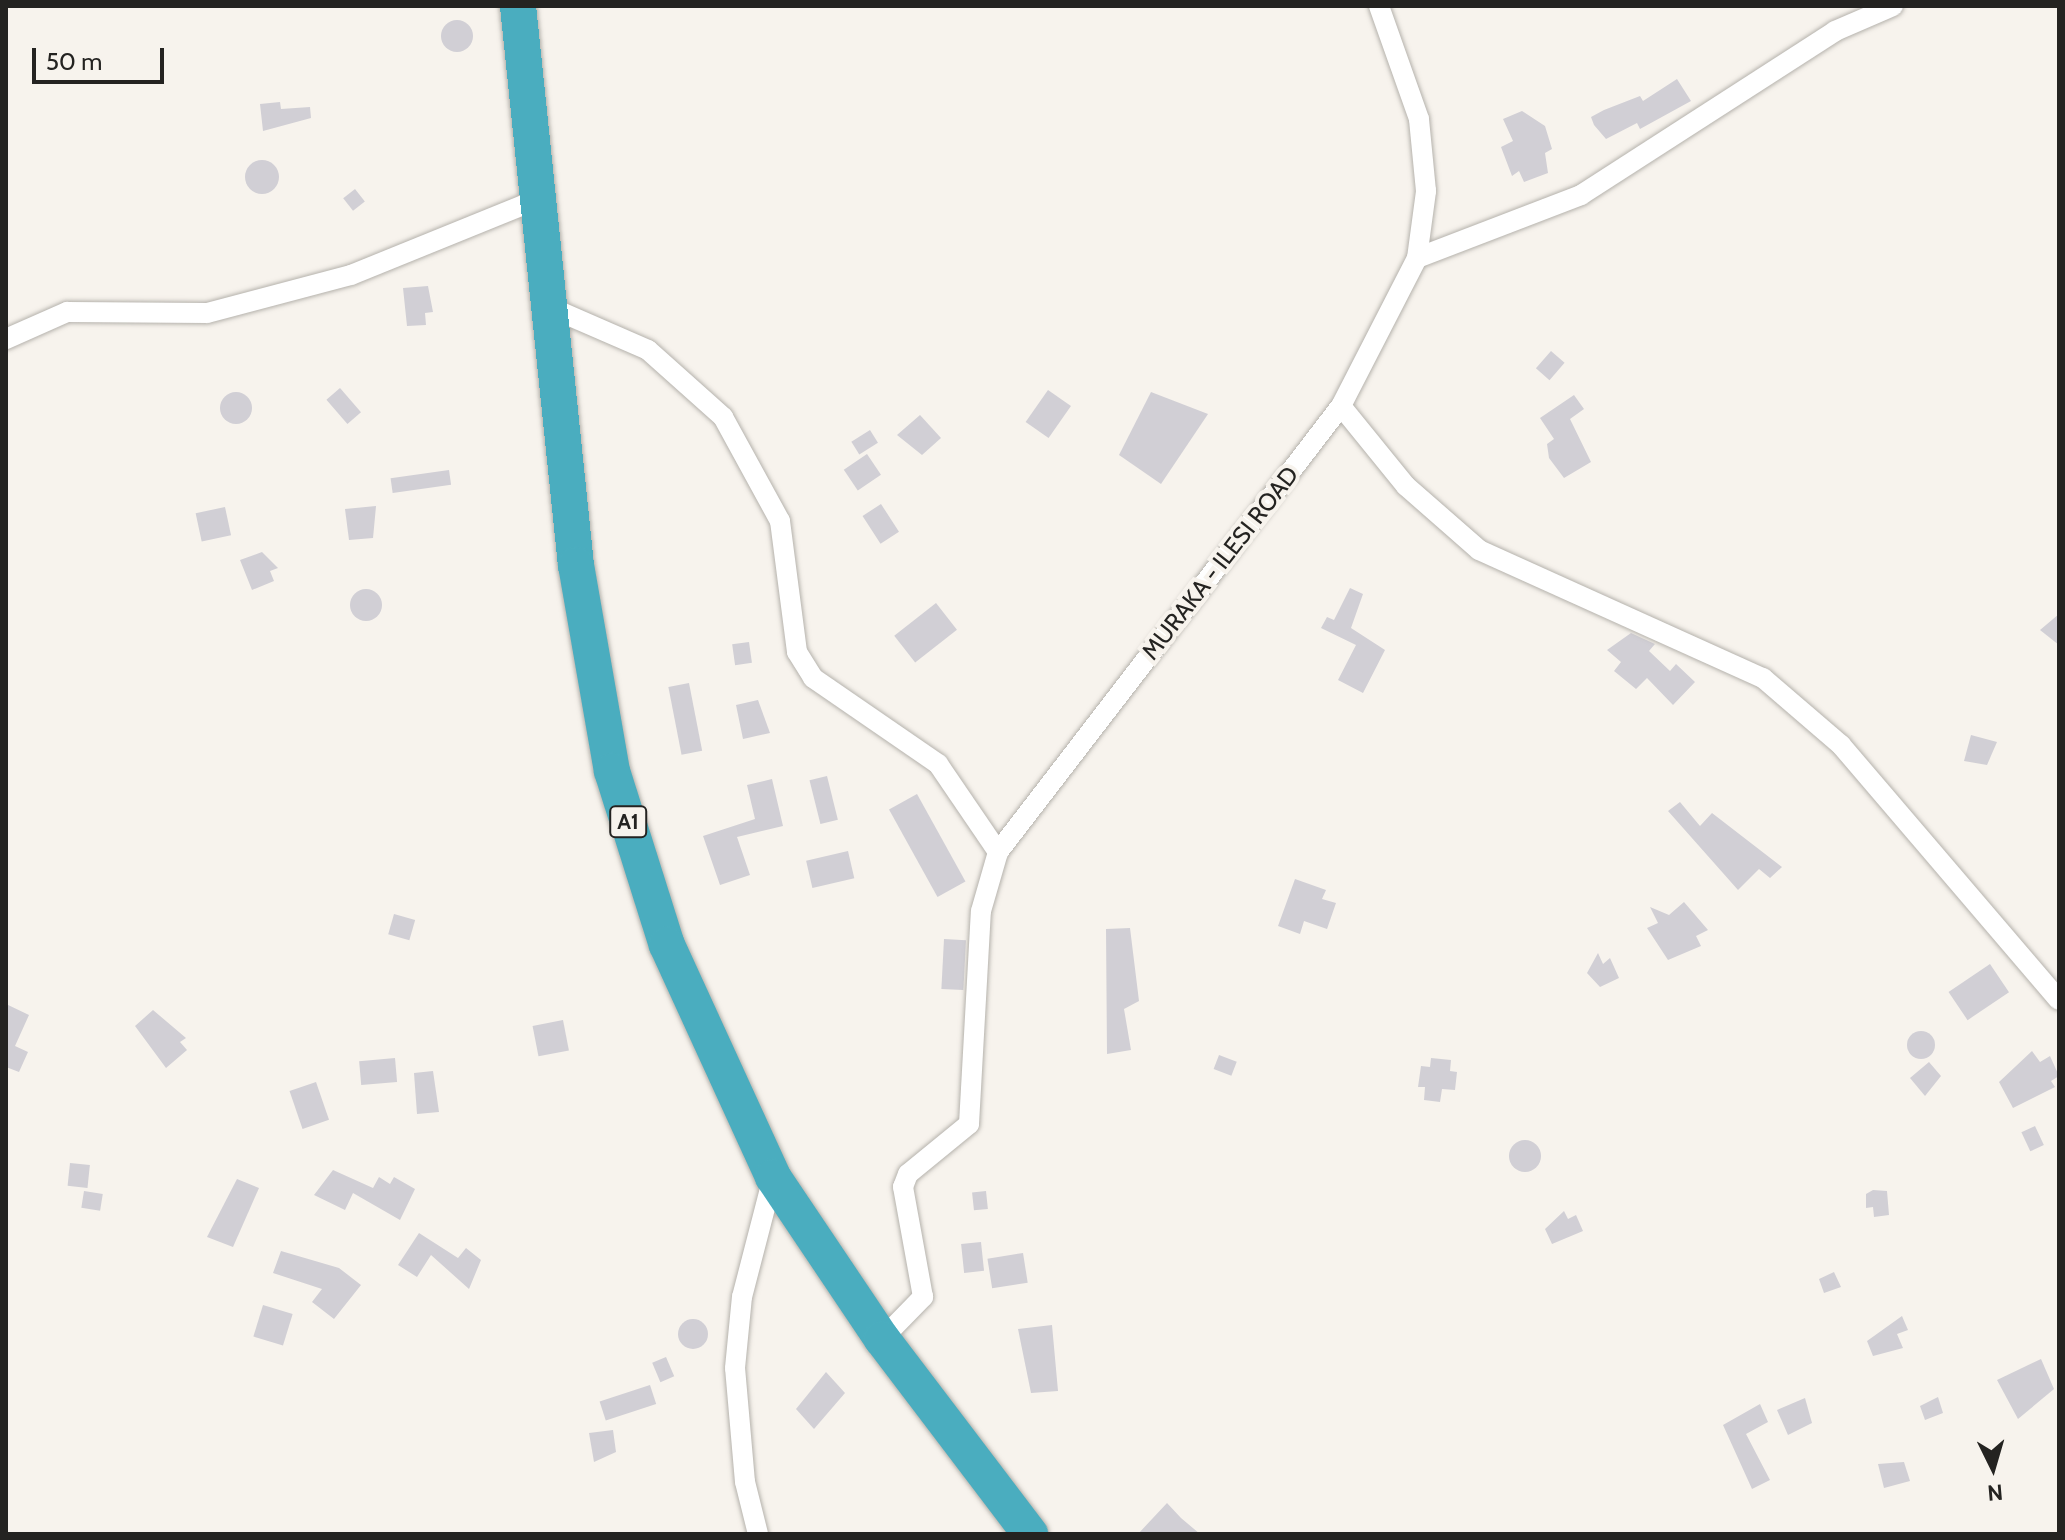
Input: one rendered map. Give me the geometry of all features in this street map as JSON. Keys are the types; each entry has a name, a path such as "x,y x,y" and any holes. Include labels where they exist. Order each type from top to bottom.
{"highway":[{"name":"A1","path":"518,6 576,565 612,771 667,945 773,1177 882,1339 1030,1534"}],"street":[{"name":"MURAKA - ILESI ROAD","path":"882,1339 923,1297 903,1187 908,1174 969,1124 981,911 998,852 1341,406 1417,258 1426,191 1419,119 1379,6"},
{"path":"1417,258 1581,195 1835,31 1893,6"},
{"path":"6,339 67,312 207,313 351,275 536,200"},
{"path":"547,306 648,350 723,417 780,521 797,652 813,678 903,732 938,764 998,852"},
{"path":"1341,406 1406,486 1479,550 1763,678 1841,745 2059,1000"},
{"path":"758,1534 745,1482 735,1368 742,1297 773,1177"}],"building":[{"path":"457,20 468,25 473,36 468,47 457,52 446,47 441,36 446,25"},
{"path":"1677,79 1691,101 1640,129 1637,123 1606,139 1594,125 1591,117 1640,96 1643,101"},
{"path":"280,102 281,109 310,107 311,118 263,131 260,104"},
{"path":"1522,111 1545,126 1552,149 1545,153 1548,173 1524,182 1519,171 1512,176 1501,147 1513,141 1503,119"},
{"path":"262,160 274,165 279,177 274,189 262,194 250,189 245,177 250,165"},
{"path":"355,189 365,202 353,211 343,198"},
{"path":"428,286 433,312 425,313 426,325 407,326 403,288"},
{"path":"1551,351 1565,363 1549,380 1536,368"},
{"path":"340,388 361,412 347,424 326,400"},
{"path":"1048,390 1071,406 1049,438 1026,422"},
{"path":"236,392 247,397 252,408 247,419 236,424 225,419 220,408 225,397"},
{"path":"1151,392 1208,414 1161,484 1119,455"},
{"path":"1574,395 1584,409 1570,419 1591,462 1564,478 1549,458 1547,444 1554,439 1540,418"},
{"path":"920,415 941,438 922,455 897,435"},
{"path":"870,430 878,443 859,454 851,442"},
{"path":"867,454 881,475 858,490 844,470"},
{"path":"449,470 451,485 393,493 391,478"},
{"path":"881,504 899,532 881,544 863,516"},
{"path":"376,506 373,538 349,540 345,509"},
{"path":"225,507 231,535 202,542 196,513"},
{"path":"262,552 278,568 270,571 274,581 252,590 240,560"},
{"path":"1350,588 1363,594 1351,628 1385,650 1363,693 1338,680 1356,645 1321,628 1327,617 1334,620"},
{"path":"366,589 378,593 382,605 378,617 366,621 354,617 350,605 354,593"},
{"path":"936,603 957,630 915,662 894,636"},
{"path":"2059,614 2059,645 2040,630"},
{"path":"1631,633 1655,644 1649,651 1670,671 1676,664 1695,682 1673,705 1647,678 1636,689 1614,671 1621,662 1607,650"},
{"path":"749,642 752,663 735,665 732,644"},
{"path":"689,683 702,751 682,755 668,687"},
{"path":"758,700 770,733 743,739 736,705"},
{"path":"1971,735 1997,742 1987,765 1964,761"},
{"path":"827,776 838,820 820,824 810,780"},
{"path":"772,779 783,826 737,837 750,875 720,885 703,836 755,819 747,785"},
{"path":"917,794 965,881 937,897 889,810"},
{"path":"1680,802 1700,826 1712,813 1782,867 1770,878 1759,869 1738,890 1668,811"},
{"path":"848,851 854,878 812,888 806,861"},
{"path":"1295,879 1326,890 1322,899 1336,903 1327,929 1304,921 1300,934 1278,926"},
{"path":"1684,902 1708,930 1696,936 1701,946 1668,960 1647,928 1658,923 1650,907 1669,915"},
{"path":"394,914 415,920 409,940 388,934"},
{"path":"1130,928 1139,1001 1124,1009 1131,1050 1107,1054 1106,929"},
{"path":"944,939 966,940 963,990 941,989"},
{"path":"1598,953 1603,964 1610,958 1619,978 1600,987 1587,973"},
{"path":"1990,964 2009,992 1968,1020 1949,992"},
{"path":"6,1004 29,1015 15,1046 28,1052 19,1072 6,1067"},
{"path":"153,1010 186,1038 180,1042 187,1050 166,1068 135,1026"},
{"path":"563,1020 569,1050 538,1056 533,1026"},
{"path":"1921,1031 1931,1035 1935,1045 1931,1055 1921,1059 1911,1055 1907,1045 1911,1035"},
{"path":"2032,1051 2040,1062 2050,1056 2059,1076 2051,1081 2055,1087 2013,1108 1999,1082"},
{"path":"1219,1055 1237,1062 1231,1076 1214,1069"},
{"path":"395,1058 397,1082 361,1085 359,1061"},
{"path":"1431,1058 1451,1060 1450,1071 1457,1072 1455,1090 1442,1089 1440,1102 1424,1100 1425,1087 1418,1087 1421,1066 1430,1067"},
{"path":"1929,1062 1941,1076 1925,1096 1910,1078"},
{"path":"433,1071 439,1112 417,1114 414,1073"},
{"path":"316,1082 329,1120 303,1129 290,1091"},
{"path":"2035,1126 2044,1145 2030,1151 2021,1132"},
{"path":"1525,1140 1536,1145 1541,1156 1536,1167 1525,1172 1514,1167 1509,1156 1514,1145"},
{"path":"70,1163 90,1165 87,1188 68,1186"},
{"path":"333,1170 373,1188 379,1177 390,1184 394,1177 415,1189 400,1220 353,1193 345,1210 314,1195"},
{"path":"237,1179 259,1188 233,1247 207,1237"},
{"path":"1873,1190 1887,1191 1889,1215 1874,1217 1873,1207 1866,1208 1866,1194"},
{"path":"84,1191 103,1194 100,1211 81,1208"},
{"path":"986,1191 988,1209 974,1210 972,1192"},
{"path":"1564,1211 1568,1219 1576,1215 1583,1231 1552,1244 1545,1229"},
{"path":"419,1233 458,1258 466,1248 481,1260 469,1289 431,1255 417,1277 398,1265"},
{"path":"981,1242 984,1271 964,1273 961,1244"},
{"path":"281,1251 339,1268 361,1285 334,1319 312,1302 322,1289 273,1273"},
{"path":"1023,1253 1028,1283 992,1288 987,1259"},
{"path":"1834,1272 1841,1287 1824,1293 1819,1279"},
{"path":"263,1305 293,1314 283,1346 253,1337"},
{"path":"1902,1316 1908,1330 1897,1334 1903,1348 1873,1356 1867,1341"},
{"path":"693,1319 704,1323 708,1334 704,1345 693,1349 682,1345 678,1334 682,1323"},
{"path":"1052,1325 1058,1391 1031,1393 1018,1329"},
{"path":"666,1357 674,1376 660,1382 652,1363"},
{"path":"2041,1359 2054,1389 2018,1419 1997,1380"},
{"path":"826,1372 845,1393 814,1429 796,1409"},
{"path":"650,1385 656,1404 606,1420 600,1401"},
{"path":"1938,1397 1943,1413 1925,1420 1920,1406"},
{"path":"1805,1398 1812,1423 1788,1435 1777,1410"},
{"path":"1760,1404 1768,1422 1746,1434 1770,1480 1752,1489 1723,1425"},
{"path":"613,1430 616,1452 594,1462 589,1433"},
{"path":"1904,1462 1910,1481 1884,1488 1878,1464"},
{"path":"1167,1503 1181,1518 1200,1534 1138,1534"}]}
